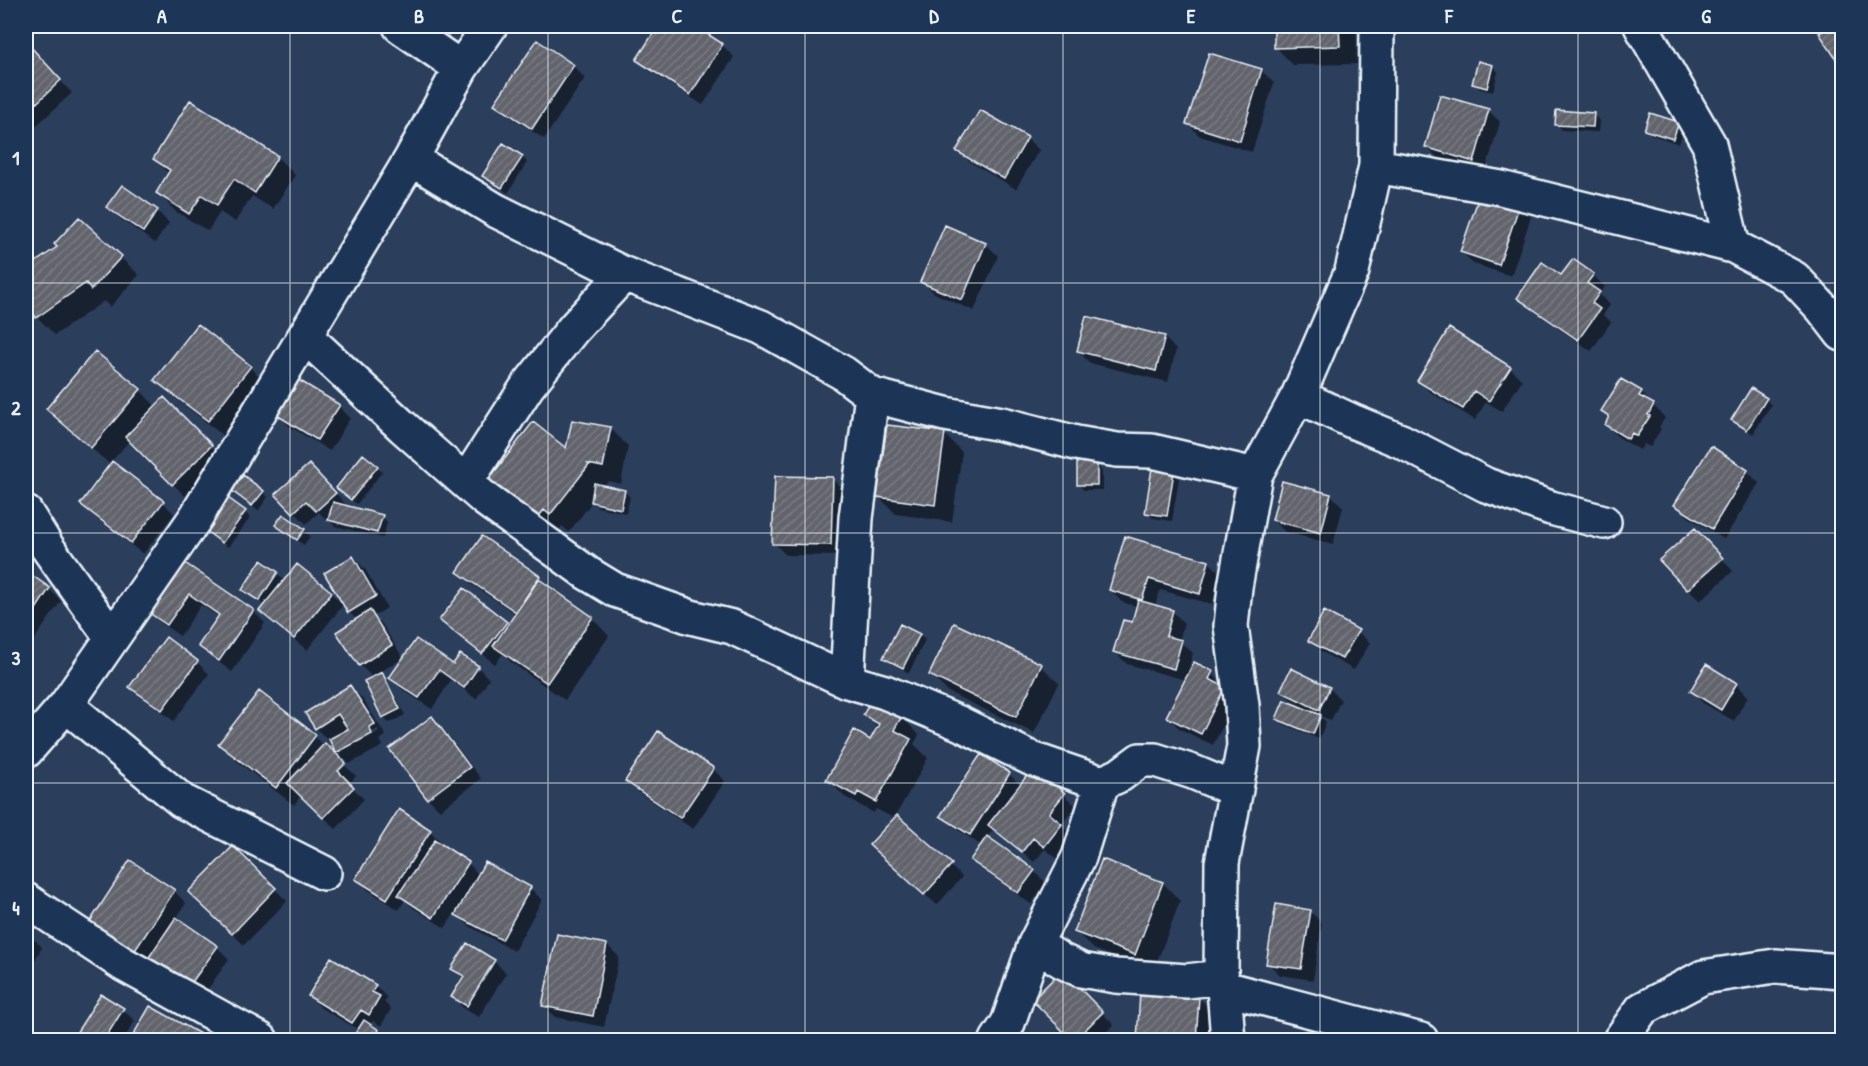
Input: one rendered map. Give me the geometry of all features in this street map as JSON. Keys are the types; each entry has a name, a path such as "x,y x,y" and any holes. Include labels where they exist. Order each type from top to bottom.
{"street":[{"path":"400,26 461,68"},
{"path":"26,751 66,705 196,517 411,159 461,68 490,26"},
{"path":"1228,1041 1222,982 1222,863 1244,746 1242,705 1231,626 1235,587 1255,475 1298,396 1352,272 1376,166 1377,26"},
{"path":"1641,26 1709,144 1733,246"},
{"path":"411,159 495,210 624,274 761,327 843,373 872,394 945,414 1002,424 1076,443 1117,450 1152,451 1255,475"},
{"path":"1376,166 1501,188 1733,246 1794,278 1842,334"},
{"path":"466,482 526,387 574,328 624,274"},
{"path":"305,336 403,427 505,515 615,590 691,617 732,627 847,681 885,692 959,723 1032,759 1102,783 1120,775 1140,760 1155,760 1193,772 1236,790"},
{"path":"847,681 856,518 872,394"},
{"path":"1298,396 1401,441 1486,485 1551,508 1604,522"},
{"path":"26,513 47,547 112,638"},
{"path":"66,705 183,801 324,873"},
{"path":"997,1041 1008,1023 1035,944 1079,856 1102,783"},
{"path":"26,900 123,964 252,1038"},
{"path":"1035,944 1081,970 1116,976 1222,982 1421,1041"},
{"path":"1620,1041 1642,1009 1703,977 1776,966 1842,971"}],"building":[{"path":"658,26 695,26 723,44 690,95 636,60"},
{"path":"1274,26 1339,26 1340,46 1274,48"},
{"path":"1830,26 1842,26 1842,68 1819,33"},
{"path":"537,40 574,65 532,129 494,104"},
{"path":"30,46 61,80 26,113 26,50"},
{"path":"1209,53 1262,69 1240,141 1186,124"},
{"path":"1478,61 1493,65 1487,88 1472,84"},
{"path":"1440,95 1489,109 1474,162 1425,147"},
{"path":"190,100 278,156 255,193 234,179 217,205 202,195 189,214 156,193 170,170 153,159"},
{"path":"980,110 1028,137 1004,179 956,151"},
{"path":"1556,110 1594,113 1593,127 1555,125"},
{"path":"1650,113 1679,122 1673,139 1644,130"},
{"path":"503,143 523,156 502,188 482,176"},
{"path":"122,185 158,210 143,232 106,207"},
{"path":"1481,191 1520,204 1499,265 1460,252"},
{"path":"79,217 122,256 91,290 86,283 36,318 26,303 26,269 57,247 54,244"},
{"path":"945,225 986,243 962,300 920,282"},
{"path":"1573,259 1594,274 1587,283 1600,292 1592,303 1600,309 1578,340 1517,298 1542,262 1561,275"},
{"path":"1086,316 1165,336 1156,371 1077,351"},
{"path":"198,324 251,366 208,421 154,380"},
{"path":"1449,328 1511,367 1489,401 1474,391 1463,409 1417,381"},
{"path":"95,351 141,389 91,448 46,409"},
{"path":"297,379 340,405 317,440 275,414"},
{"path":"1621,379 1642,391 1639,396 1654,404 1648,415 1650,416 1637,436 1632,433 1628,439 1605,425 1609,416 1601,411"},
{"path":"1751,388 1767,398 1747,430 1731,420"},
{"path":"164,397 212,445 172,485 125,437"},
{"path":"572,420 611,427 603,467 588,464 550,515 544,510 535,521 486,483 533,422 566,448"},
{"path":"887,425 945,432 935,505 877,497"},
{"path":"1711,446 1748,470 1712,529 1674,505"},
{"path":"363,454 378,466 351,500 336,488"},
{"path":"1077,454 1087,454 1087,463 1097,463 1097,485 1077,485"},
{"path":"112,461 164,501 131,543 80,504"},
{"path":"309,464 336,493 316,511 306,501 293,513 275,494"},
{"path":"1152,468 1174,471 1167,516 1145,513"},
{"path":"243,475 264,491 252,506 232,491"},
{"path":"775,476 833,477 831,545 772,544"},
{"path":"1282,481 1331,494 1321,533 1272,520"},
{"path":"594,483 625,490 621,509 591,502"},
{"path":"224,495 246,511 222,543 201,527"},
{"path":"333,502 383,515 377,533 328,520"},
{"path":"283,514 305,529 297,540 275,525"},
{"path":"1695,528 1723,558 1687,590 1659,560"},
{"path":"482,536 540,576 516,612 457,572"},
{"path":"1125,536 1209,561 1200,594 1149,579 1142,600 1109,590"},
{"path":"353,556 376,596 348,613 324,573"},
{"path":"261,560 278,572 259,601 242,590"},
{"path":"182,561 254,610 219,661 198,646 219,615 189,594 167,625 148,612"},
{"path":"297,564 332,592 294,639 259,611"},
{"path":"26,571 50,588 26,624"},
{"path":"539,579 593,617 547,683 493,646"},
{"path":"464,588 507,622 482,654 439,620"},
{"path":"1138,600 1173,610 1166,636 1182,640 1174,669 1113,652 1123,620 1132,622"},
{"path":"370,610 392,645 359,666 336,632"},
{"path":"1324,611 1359,630 1342,659 1308,641"},
{"path":"954,623 1042,664 1016,717 929,675"},
{"path":"900,624 920,634 903,668 883,658"},
{"path":"166,637 198,661 162,710 129,687"},
{"path":"416,639 453,664 460,654 479,666 464,688 439,670 419,698 389,678"},
{"path":"1194,662 1213,671 1209,679 1225,687 1201,734 1166,717"},
{"path":"1706,664 1737,683 1721,710 1690,691"},
{"path":"1291,668 1330,687 1319,710 1280,691"},
{"path":"382,672 400,709 382,718 364,681"},
{"path":"350,685 375,724 369,727 372,734 336,753 329,739 348,729 338,714 315,729 305,713"},
{"path":"259,691 316,735 276,788 218,744"},
{"path":"872,699 902,716 894,730 911,739 876,802 858,792 856,796 826,780 854,730 870,740 879,724 863,715"},
{"path":"1284,700 1321,715 1313,734 1276,719"},
{"path":"432,716 470,767 427,799 389,749"},
{"path":"658,731 714,768 680,818 625,781"},
{"path":"325,743 346,763 338,771 354,787 323,818 287,783"},
{"path":"981,754 1010,773 970,835 940,816"},
{"path":"1033,768 1065,793 1049,813 1062,824 1044,847 1033,838 1022,852 988,825"},
{"path":"399,809 431,830 387,899 355,879"},
{"path":"897,815 952,864 924,895 869,845"},
{"path":"987,836 1035,870 1018,893 970,860"},
{"path":"435,840 469,862 433,918 398,895"},
{"path":"233,846 276,888 232,934 188,892"},
{"path":"1102,859 1163,882 1135,955 1074,932"},
{"path":"130,860 175,890 132,955 87,926"},
{"path":"485,862 531,887 502,940 455,915"},
{"path":"1276,904 1311,910 1301,969 1266,964"},
{"path":"176,917 218,946 190,985 149,957"},
{"path":"557,934 607,944 593,1016 542,1006"},
{"path":"467,943 495,960 467,1006 451,997 464,976 451,969"},
{"path":"331,957 376,985 372,992 380,996 369,1015 361,1010 352,1023 308,996"},
{"path":"1062,970 1103,1012 1075,1040 1072,1040 1032,1000"},
{"path":"1140,993 1199,997 1196,1040 1137,1040"},
{"path":"101,994 124,1008 104,1040 76,1040 73,1038"},
{"path":"150,1006 211,1040 137,1040 132,1037"},
{"path":"364,1020 379,1030 372,1040 351,1040"}]}
